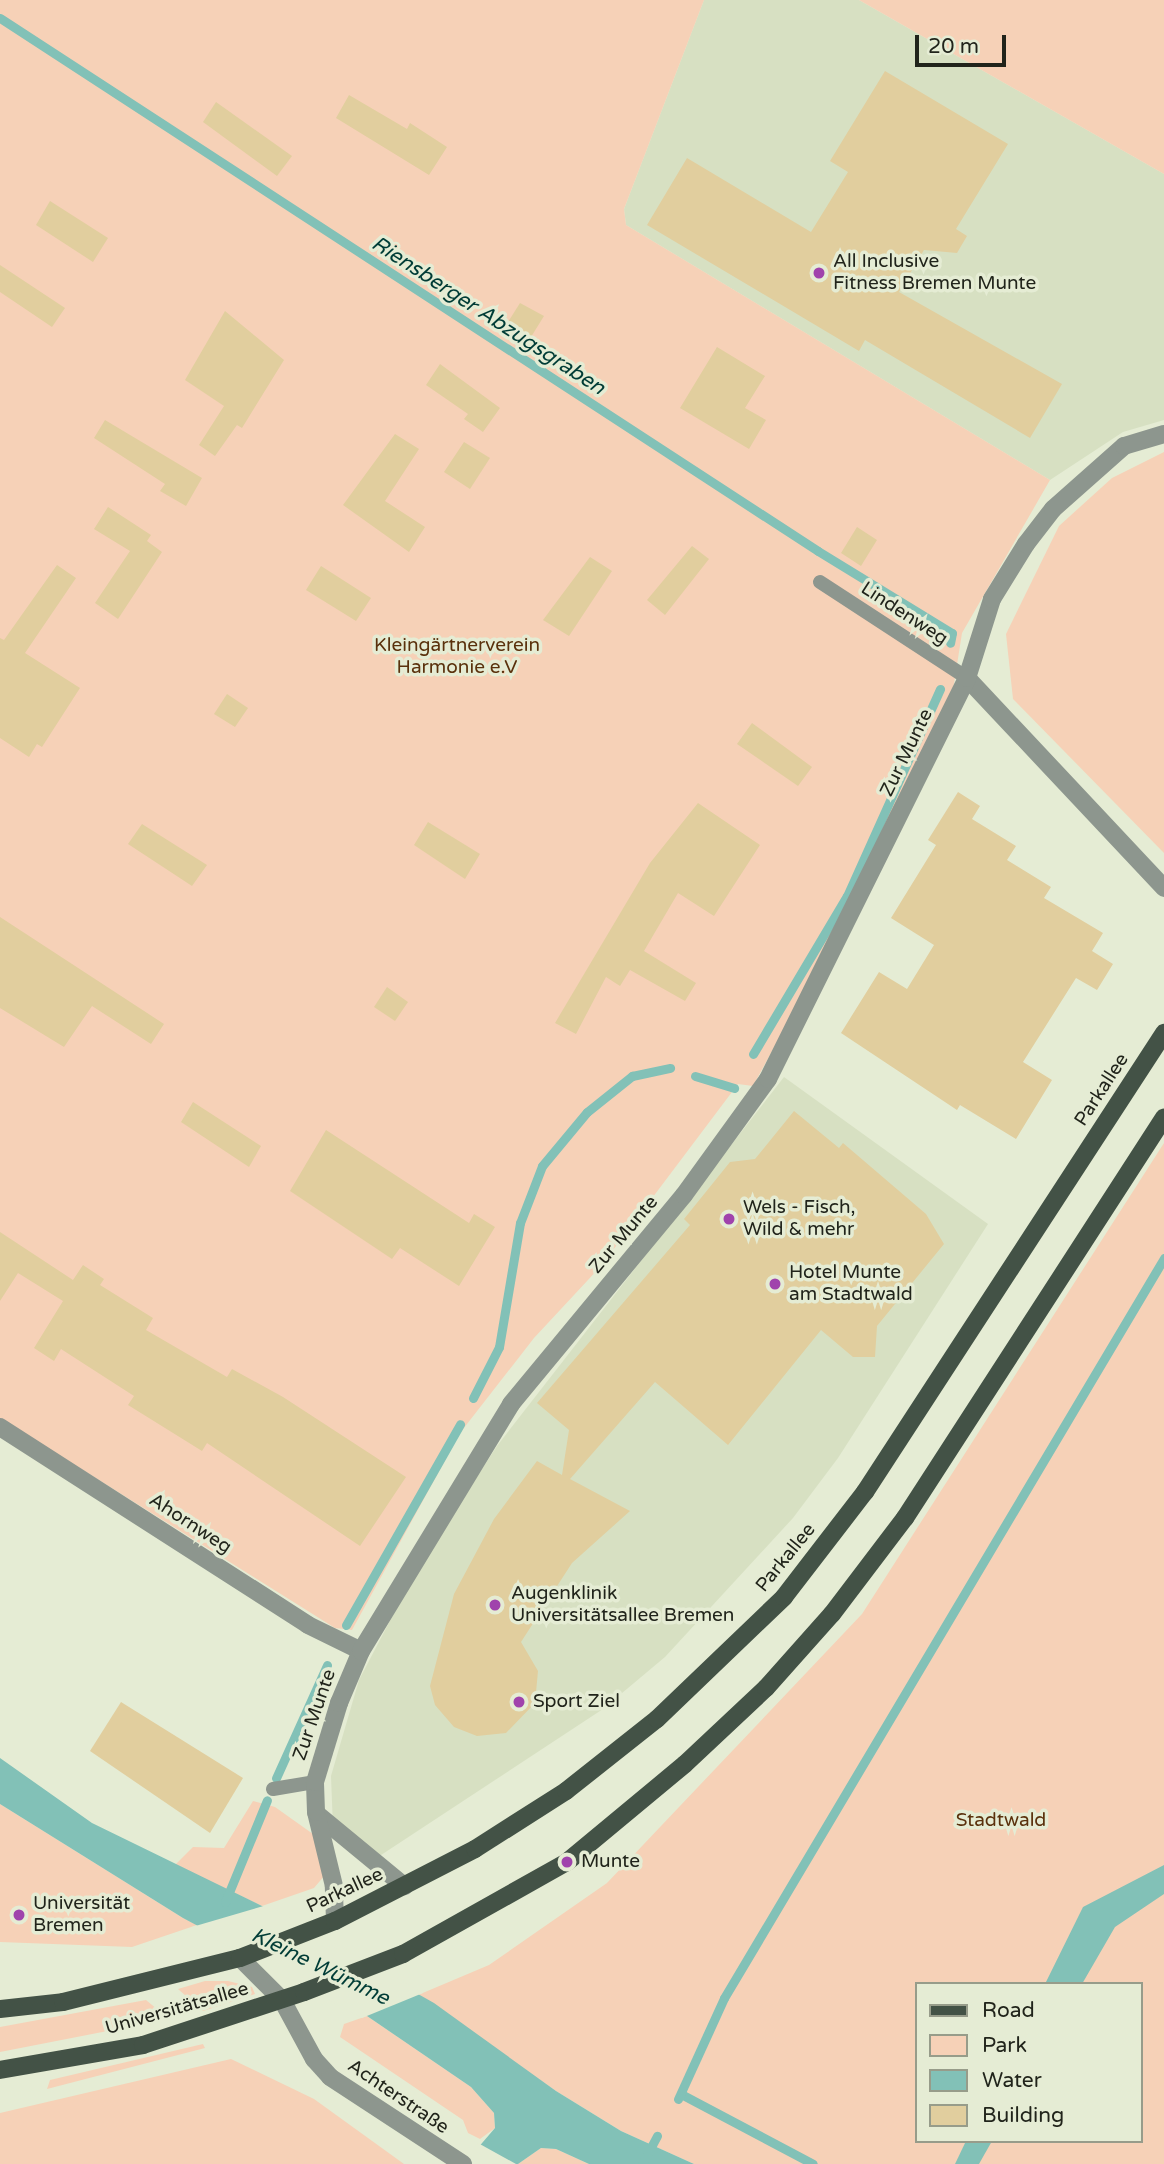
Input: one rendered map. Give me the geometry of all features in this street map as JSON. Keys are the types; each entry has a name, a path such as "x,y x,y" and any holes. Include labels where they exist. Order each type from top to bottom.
{"main road":[{"name":"Parkallee","path":"240,1958 335,1921 404,1886 566,1790 657,1718 784,1597 872,1482 1164,1033"},
{"path":"282,2000 403,1954 568,1862 766,1688 832,1614 905,1518 1164,1118"},
{"name":"Universitätsallee","path":"0,2009 63,2002 240,1958"},
{"name":"Universitätsallee","path":"0,2070 143,2045 282,2000"}],"street":[{"name":"Zur Munte","path":"335,1921 334,1886 316,1812 315,1782 338,1703 361,1651 511,1404 684,1195 768,1079 967,678 992,599 1053,509 1124,446 1164,434"},
{"path":"967,678 1164,888"},
{"name":"Ahornweg","path":"0,1427 308,1625 361,1651"},
{"path":"316,1812 404,1886"},
{"name":"Achterstraße","path":"240,1958 282,2000 314,2059 330,2077 456,2160"}],"lane":[{"name":"Lindenweg","path":"820,582 967,678"},
{"path":"273,1789 315,1782"}],"shaded area":[{"path":"704,0 859,0 1164,174 1164,420 1123,432 1050,480 626,225 624,209"},
{"path":"784,1077 988,1224 838,1458 793,1518 665,1657 603,1709 375,1859 333,1827 331,1776 359,1680 416,1571 497,1446"}],"green space":[{"name":"Kleingärtnerverein Harmonie e.V","path":"0,0 704,0 624,209 626,225 1050,480 962,633 953,690 834,937 753,1086 738,1084 601,1266 534,1338 460,1433 352,1630 335,1628 0,1418"},
{"path":"859,0 1164,0 1164,174"},
{"path":"1164,452 1164,853 1013,699 1006,634 1059,526 1112,478"},
{"name":"Stadtwald","path":"1164,1143 1164,2164 694,2164 621,2131 556,2091 418,1995 489,1965 607,1883 862,1614"},
{"path":"253,1801 275,1807 313,1834 325,1875 314,1888 262,1906 175,1865 193,1847 224,1848"},
{"path":"0,1804 197,1925 132,1947 0,1942"},
{"path":"205,1981 228,1981 252,1987 255,1994 203,2011 178,1989"},
{"path":"146,2000 169,2019 0,2052 0,2027"},
{"path":"367,2016 471,2087 494,2113 495,2128 480,2139 468,2133 463,2120 340,2037 344,2024"},
{"path":"203,2044 205,2048 47,2089 50,2080"},
{"path":"231,2059 314,2099 404,2164 0,2164 0,2113"},
{"path":"541,2148 556,2149 589,2164 518,2164"}],"water":[{"name":"Kleine Wümme","path":"0,1758 92,1823 262,1906 434,2003 556,2091 621,2131 694,2164 589,2164 556,2149 541,2148 518,2164 464,2164 495,2128 494,2113 471,2087 367,2016 183,1918 0,1804"},
{"path":"1164,1865 1164,1894 1115,1927 1083,1982 1046,1982 1083,1907"},
{"path":"965,2143 991,2143 979,2164 955,2164"}],"pier":[{"path":"267,1905 423,1993 362,2018 192,1927"},
{"path":"478,2143 516,2164 461,2164"}],"building":[{"name":"All Inclusive Fitness Bremen Munte","path":"885,71 1008,144 956,229 967,236 957,253 924,250 899,292 1062,384 1030,438 865,340 859,351 647,225 687,158 811,232 848,172 830,161"},
{"path":"349,95 407,129 410,123 447,147 429,175 336,118"},
{"path":"216,102 292,156 277,176 203,122"},
{"path":"50,201 108,238 93,262 36,225"},
{"path":"0,265 65,308 52,327 0,292"},
{"path":"520,303 544,316 531,337 508,322"},
{"path":"225,311 284,360 242,428 237,425 215,456 199,445 224,406 185,380"},
{"path":"717,347 765,376 745,408 766,420 749,449 680,408"},
{"path":"440,364 500,408 483,432 464,419 468,414 426,385"},
{"path":"105,420 202,478 186,506 160,491 165,484 94,438"},
{"path":"395,434 419,449 385,501 425,527 409,552 343,505"},
{"path":"464,442 490,458 470,489 444,472"},
{"path":"108,507 151,535 147,541 162,552 118,619 95,603 130,551 94,529"},
{"path":"857,527 877,540 861,566 841,553"},
{"path":"692,546 709,559 665,615 647,600"},
{"path":"590,557 612,571 569,636 543,620"},
{"path":"57,565 76,578 25,653 80,688 42,747 37,744 29,757 0,738 0,638 4,640"},
{"path":"321,566 371,598 356,621 306,590"},
{"path":"227,694 248,708 235,727 214,714"},
{"path":"752,723 812,767 798,786 737,744"},
{"path":"958,792 980,806 972,819 1016,846 1007,860 1051,887 1044,898 1103,933 1092,951 1113,964 1097,990 1076,978 1023,1062 1052,1080 1016,1139 960,1105 957,1110 841,1033 879,972 907,989 934,945 891,918 936,845 928,840"},
{"path":"698,803 760,845 714,916 678,893 644,951 696,983 685,1001 630,970 620,986 606,977 576,1034 555,1023 650,863"},
{"path":"428,822 480,854 465,879 414,845"},
{"path":"142,824 207,865 192,886 128,844"},
{"path":"0,917 164,1024 151,1044 92,1006 64,1047 0,1008"},
{"path":"387,987 408,1002 395,1021 374,1007"},
{"path":"193,1102 261,1146 249,1167 181,1122"},
{"name":"Hotel Munte am Stadtwald","path":"794,1111 839,1148 843,1143 926,1214 944,1244 877,1326 875,1357 853,1357 821,1330 728,1445 655,1382 570,1479 630,1511 572,1563 521,1642 538,1671 535,1703 506,1733 477,1736 454,1727 435,1705 430,1686 454,1594 494,1519 537,1461 562,1475 569,1430 537,1403 690,1225 684,1219 730,1162 755,1159"},
{"path":"326,1130 469,1223 474,1214 495,1227 459,1286 400,1248 392,1259 290,1191"},
{"path":"0,1232 73,1280 83,1265 104,1279 100,1285 153,1318 146,1330 227,1377 232,1369 283,1397 406,1477 360,1546 207,1443 202,1451 128,1405 134,1396 61,1349 54,1361 34,1348 63,1301 18,1273 0,1301"},
{"path":"121,1702 243,1778 210,1833 90,1751"}],"waterway":[{"name":"Riensberger Abzugsgraben","path":"0,18 818,551 952,633 950,643"},
{"name":"Riensberger Abzugsgraben","path":"753,1054 847,896 940,689"},
{"name":"Riensberger Abzugsgraben","path":"473,1398 499,1347 520,1223 542,1166 587,1112 632,1076 670,1068"},
{"name":"Riensberger Abzugsgraben","path":"695,1076 734,1088"},
{"path":"678,2099 724,1998 1164,1258"},
{"name":"Riensberger Abzugsgraben","path":"346,1625 460,1424"},
{"name":"Riensberger Abzugsgraben","path":"276,1778 327,1665"},
{"name":"Riensberger Abzugsgraben","path":"225,1902 267,1800"},
{"path":"681,2094 813,2164"},
{"path":"642,2164 657,2136"}],"place":[{"name":"All Inclusive Fitness Bremen Munte","path":"819,273"},
{"name":"Wels - Fisch, Wild & mehr","path":"729,1219"},
{"name":"Hotel Munte am Stadtwald","path":"775,1284"},
{"name":"Augenklinik Universitätsallee Bremen","path":"495,1605"},
{"name":"Sport Ziel","path":"519,1702"},
{"name":"Munte","path":"567,1862"},
{"name":"Universität Bremen","path":"19,1915"}]}
